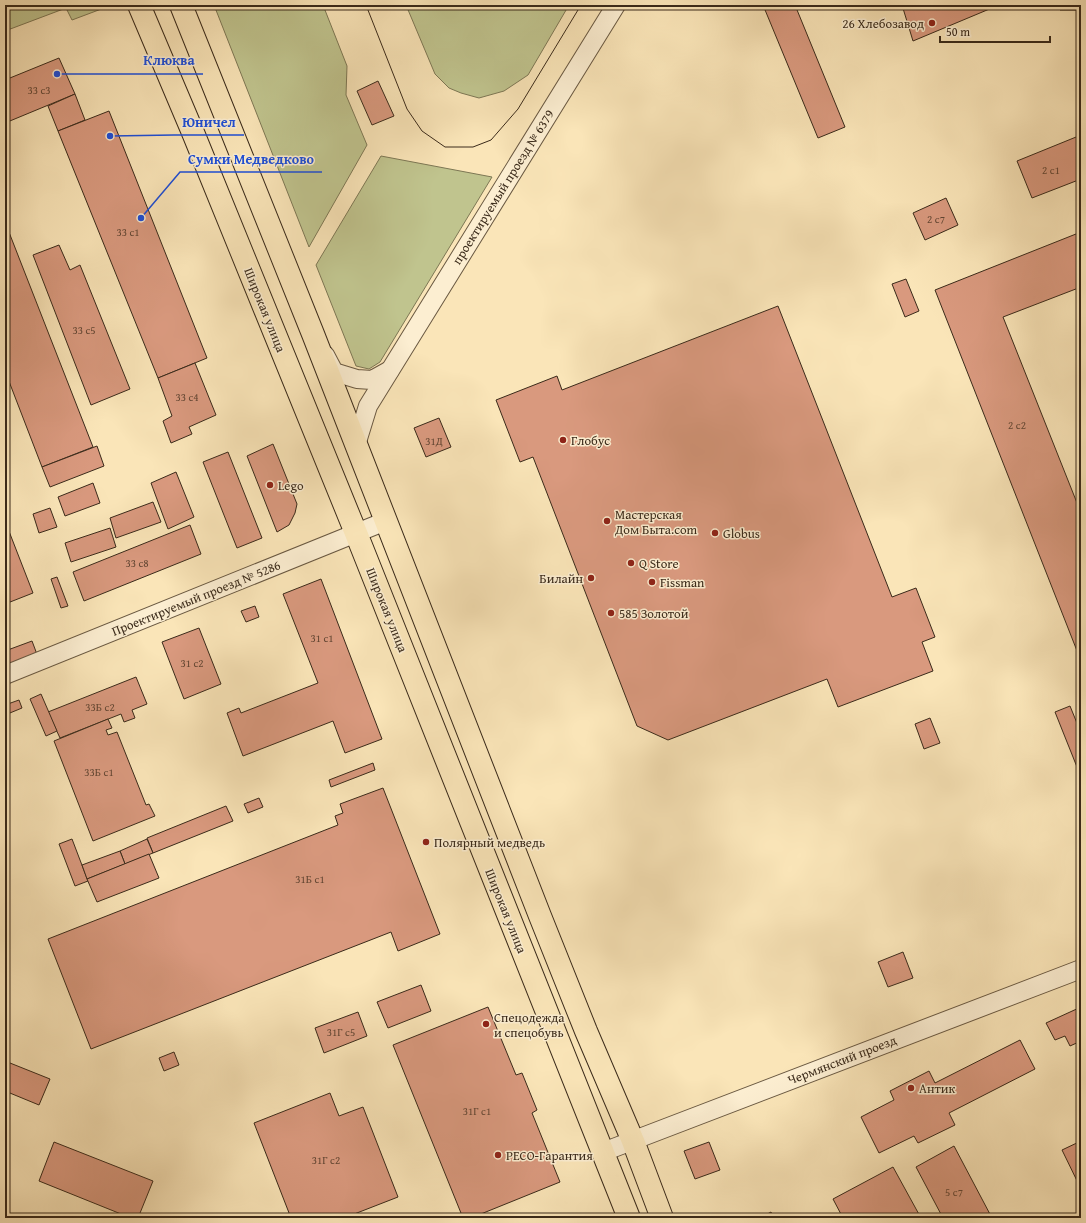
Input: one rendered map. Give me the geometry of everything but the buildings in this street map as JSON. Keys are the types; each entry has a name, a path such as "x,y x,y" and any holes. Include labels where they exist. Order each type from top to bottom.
{"main road":[{"name":"Широкая улица","path":"139,5 194,135 356,533 629,1218"},
{"path":"181,5 313,334 540,916 586,1031 633,1141 662,1218"}],"street":[{"name":"проектируемый проезд № 6379","path":"356,444 368,406 616,5"},
{"name":"проектируемый проезд № 6379","path":"313,334 334,372 357,379 372,380 390,369"},
{"name":"Проектируемый проезд № 5286","path":"5,675 386,521"},
{"name":"Чермянский проезд","path":"603,1152 1081,969"}],"green space":[{"path":"5,5 112,5 72,20 66,8 5,31"},
{"path":"214,5 323,5 347,66 346,95 367,145 309,247"},
{"path":"406,5 569,5 528,75 504,91 479,98 449,88 435,74"},
{"path":"381,156 492,177 380,362 369,369 356,366 316,265"}],"tram line":[{"path":"366,5 407,109 422,131 445,147 473,147 491,140 518,109 581,5"}],"place":[{"name":"26 Хлебозавод","path":"932,23"},
{"name":"Клюква","path":"57,74"},
{"name":"Юничел","path":"110,136"},
{"name":"Сумки Медведково","path":"141,218"},
{"name":"Глобус","path":"563,440"},
{"name":"Lego","path":"270,485"},
{"name":"Мастерская Дом Быта.com","path":"607,521"},
{"name":"Globus","path":"715,533"},
{"name":"Q Store","path":"631,563"},
{"name":"Билайн","path":"591,578"},
{"name":"Fissman","path":"652,582"},
{"name":"585 Золотой","path":"611,613"},
{"name":"Полярный медведь","path":"426,842"},
{"name":"Спецодежда и спецобувь","path":"486,1024"},
{"name":"Антик","path":"911,1088"},
{"name":"РЕСО-Гарантия","path":"498,1155"}]}
